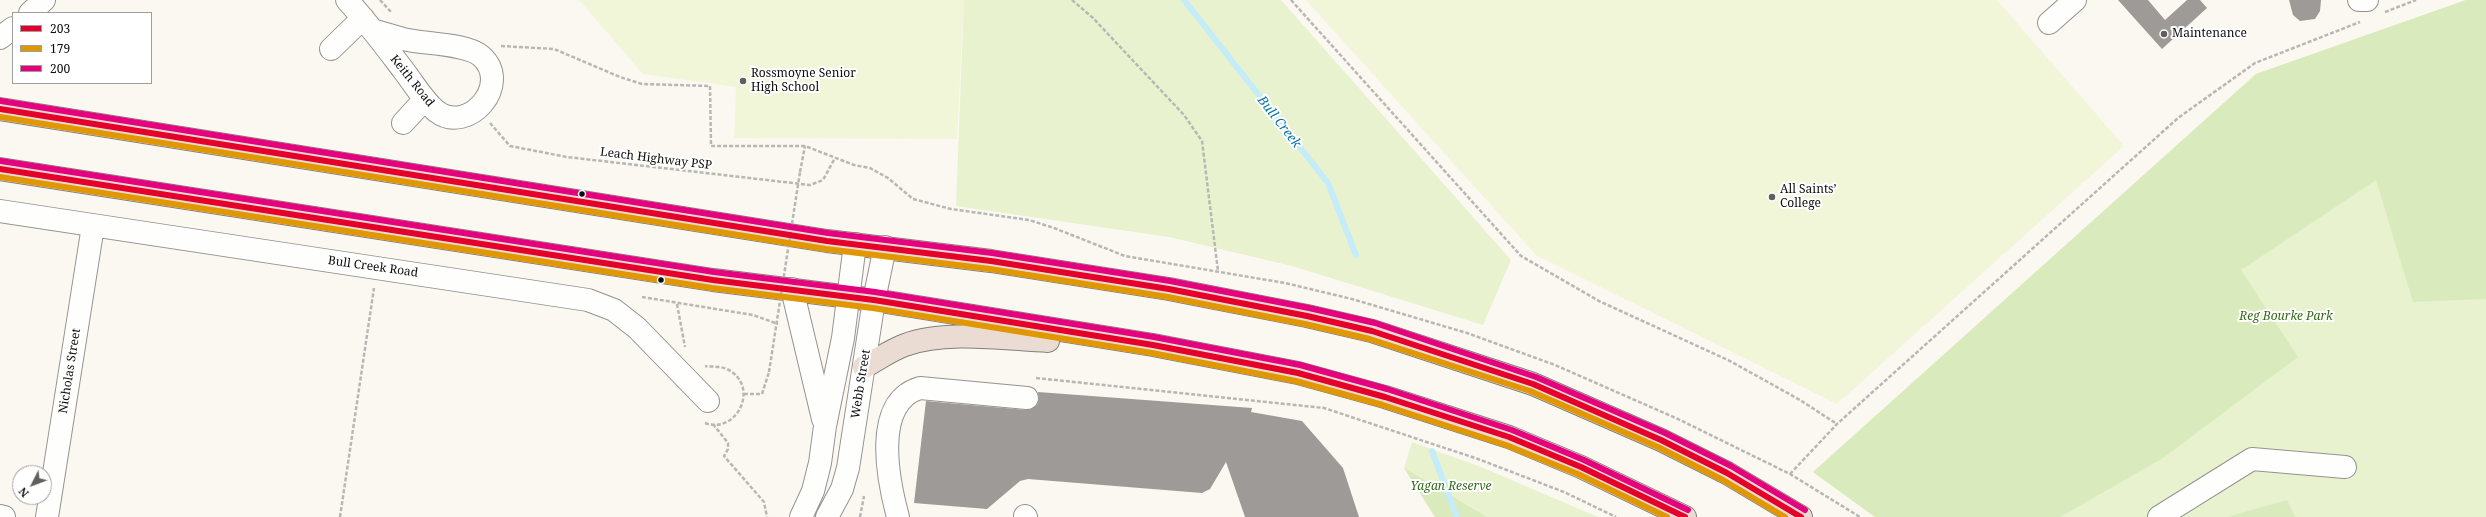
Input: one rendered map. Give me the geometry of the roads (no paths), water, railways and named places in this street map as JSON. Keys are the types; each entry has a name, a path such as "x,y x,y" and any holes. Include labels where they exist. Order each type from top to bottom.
{"highway":[{"path":"0,109 283,152 517,193 855,244 991,260 1169,289 1307,316 1372,331 1533,384 1661,440 1727,473 1801,517"},
{"path":"0,168 713,280 874,300 1153,345 1298,373 1440,414 1516,440 1581,467 1685,517"},
{"path":"864,367 904,345 932,339 971,338 1153,345"}],"street":[{"path":"31,12 44,0"},
{"name":"Keith Road","path":"347,0 370,25 382,45 437,112 452,118 464,116 478,109 492,90 493,77 489,66 481,55 463,48 430,44 370,25"},
{"path":"2048,23 2075,0"},
{"path":"331,49 370,25"},
{"path":"0,38 12,29"},
{"path":"403,123 425,99"},
{"name":"Bull Creek Road","path":"0,211 588,300 614,310 637,328 708,401"},
{"name":"Nicholas Street","path":"46,517 93,226"},
{"path":"803,516 813,491 820,463 825,426 843,338 855,244"},
{"name":"Webb Street","path":"827,517 842,489 848,468 874,300 885,247"},
{"path":"792,289 825,426"},
{"path":"898,517 887,467 891,416 897,403 907,392 920,388 1029,387"},
{"path":"2159,517 2252,459 2345,467"},
{"path":"0,516 4,517"}],"waterway":[{"name":"Bull Creek","path":"1184,0 1328,183 1356,255"},
{"name":"Bull Creek","path":"1432,451 1457,517"}],"place":[{"name":"Maintenance","path":"2164,34"},
{"name":"Rossmoyne Senior High School","path":"743,81"},
{"name":"All Saints’ College","path":"1772,197"}],"park label":[{"name":"Reg Bourke Park","path":"2286,317"},
{"name":"Yagan Reserve","path":"1451,487"}]}
